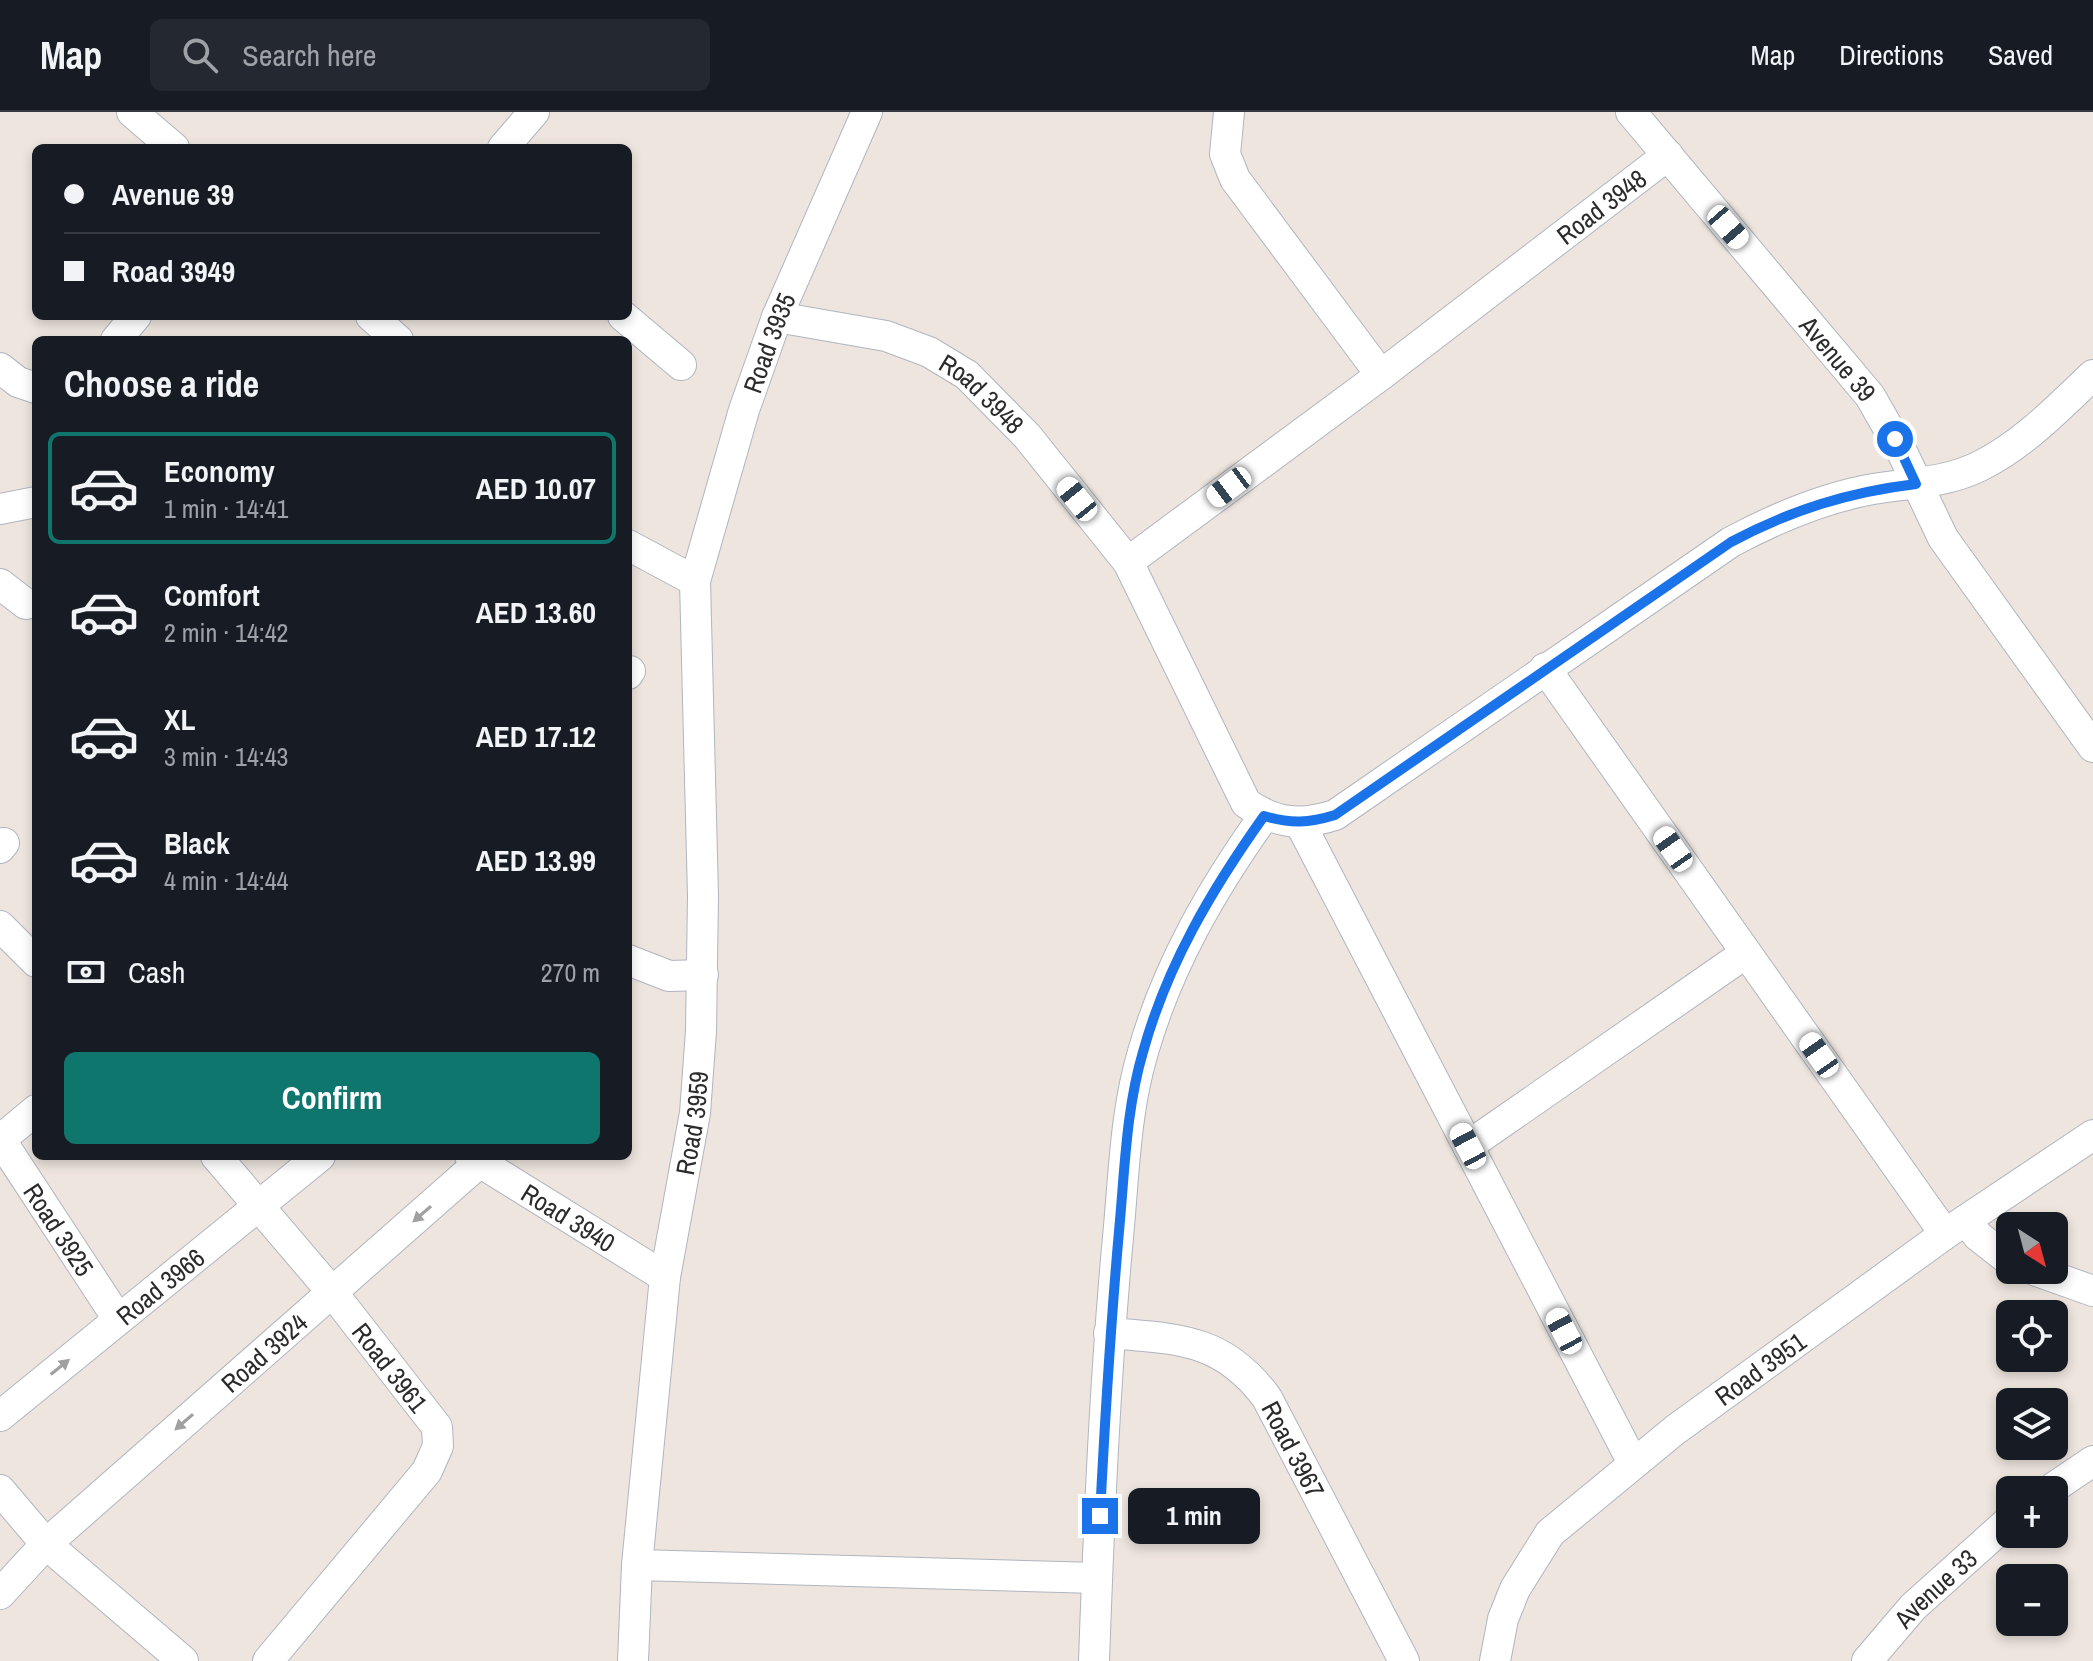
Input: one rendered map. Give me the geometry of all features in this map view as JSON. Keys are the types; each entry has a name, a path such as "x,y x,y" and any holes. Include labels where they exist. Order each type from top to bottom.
{"street":[{"path":"132,112 169,144"},
{"path":"506,144 534,112"},
{"name":"Road 3935","path":"695,581 744,410 777,317 867,112"},
{"path":"1229,112 1225,154 1235,179 1381,375"},
{"name":"Avenue 39","path":"1631,112 1856,378 1888,424 1916,484 1960,564 2093,747"},
{"name":"Road 3948","path":"1128,562 1381,375 1668,155"},
{"name":"Road 3948","path":"777,317 886,336 929,352 967,375 1027,436 1128,562 1246,803 1264,816"},
{"path":"119,336 133,320"},
{"path":"376,320 394,336"},
{"path":"628,320 681,365"},
{"path":"0,368 18,382 32,387"},
{"path":"1094,1661 1109,1333 1130,1105 1142,1053 1159,1002 1186,941 1233,859 1264,816 1300,823 1335,815 1731,542 1775,519 1824,501 1916,484 1978,467 2006,451 2093,375"},
{"path":"0,509 32,503"},
{"path":"632,547 695,581"},
{"name":"Road 3959","path":"633,1661 637,1565 665,1277 695,1113 703,975 695,581"},
{"path":"0,584 26,604"},
{"path":"1545,668 1746,953 1956,1227 1978,1236 1996,1250"},
{"path":"1300,823 1633,1463"},
{"path":"0,926 32,958"},
{"path":"1468,1146 1746,953"},
{"path":"632,962 669,976 703,975"},
{"path":"0,1139 32,1113"},
{"name":"Road 3951","path":"1495,1661 1503,1619 1537,1551 1550,1533 1633,1463 1956,1227 2093,1135"},
{"name":"Road 3925","path":"0,1139 118,1319"},
{"name":"Road 3961","path":"219,1160 332,1292 437,1427 438,1446 427,1471 268,1661"},
{"name":"Road 3966","path":"0,1416 315,1160"},
{"name":"Road 3924","path":"46,1544 332,1292 474,1160"},
{"name":"Road 3940","path":"477,1160 665,1277"},
{"path":"2068,1282 2093,1291"},
{"name":"Road 3967","path":"1109,1333 1199,1343 1238,1365 1254,1381 1267,1398 1404,1661"},
{"path":"2068,1478 2093,1461"},
{"path":"0,1490 46,1544 183,1661"},
{"name":"Avenue 33","path":"1867,1661 1913,1607 1996,1533"},
{"path":"0,1594 46,1544"},
{"path":"637,1565 1097,1578"}],"route":[{"path":"1100,1516 1114,1276 1130,1105 1142,1053 1159,1002 1204,905 1264,816 1288,823 1310,823 1335,815 1731,542 1775,519 1824,501 1873,489 1916,484 1895,439"}]}
